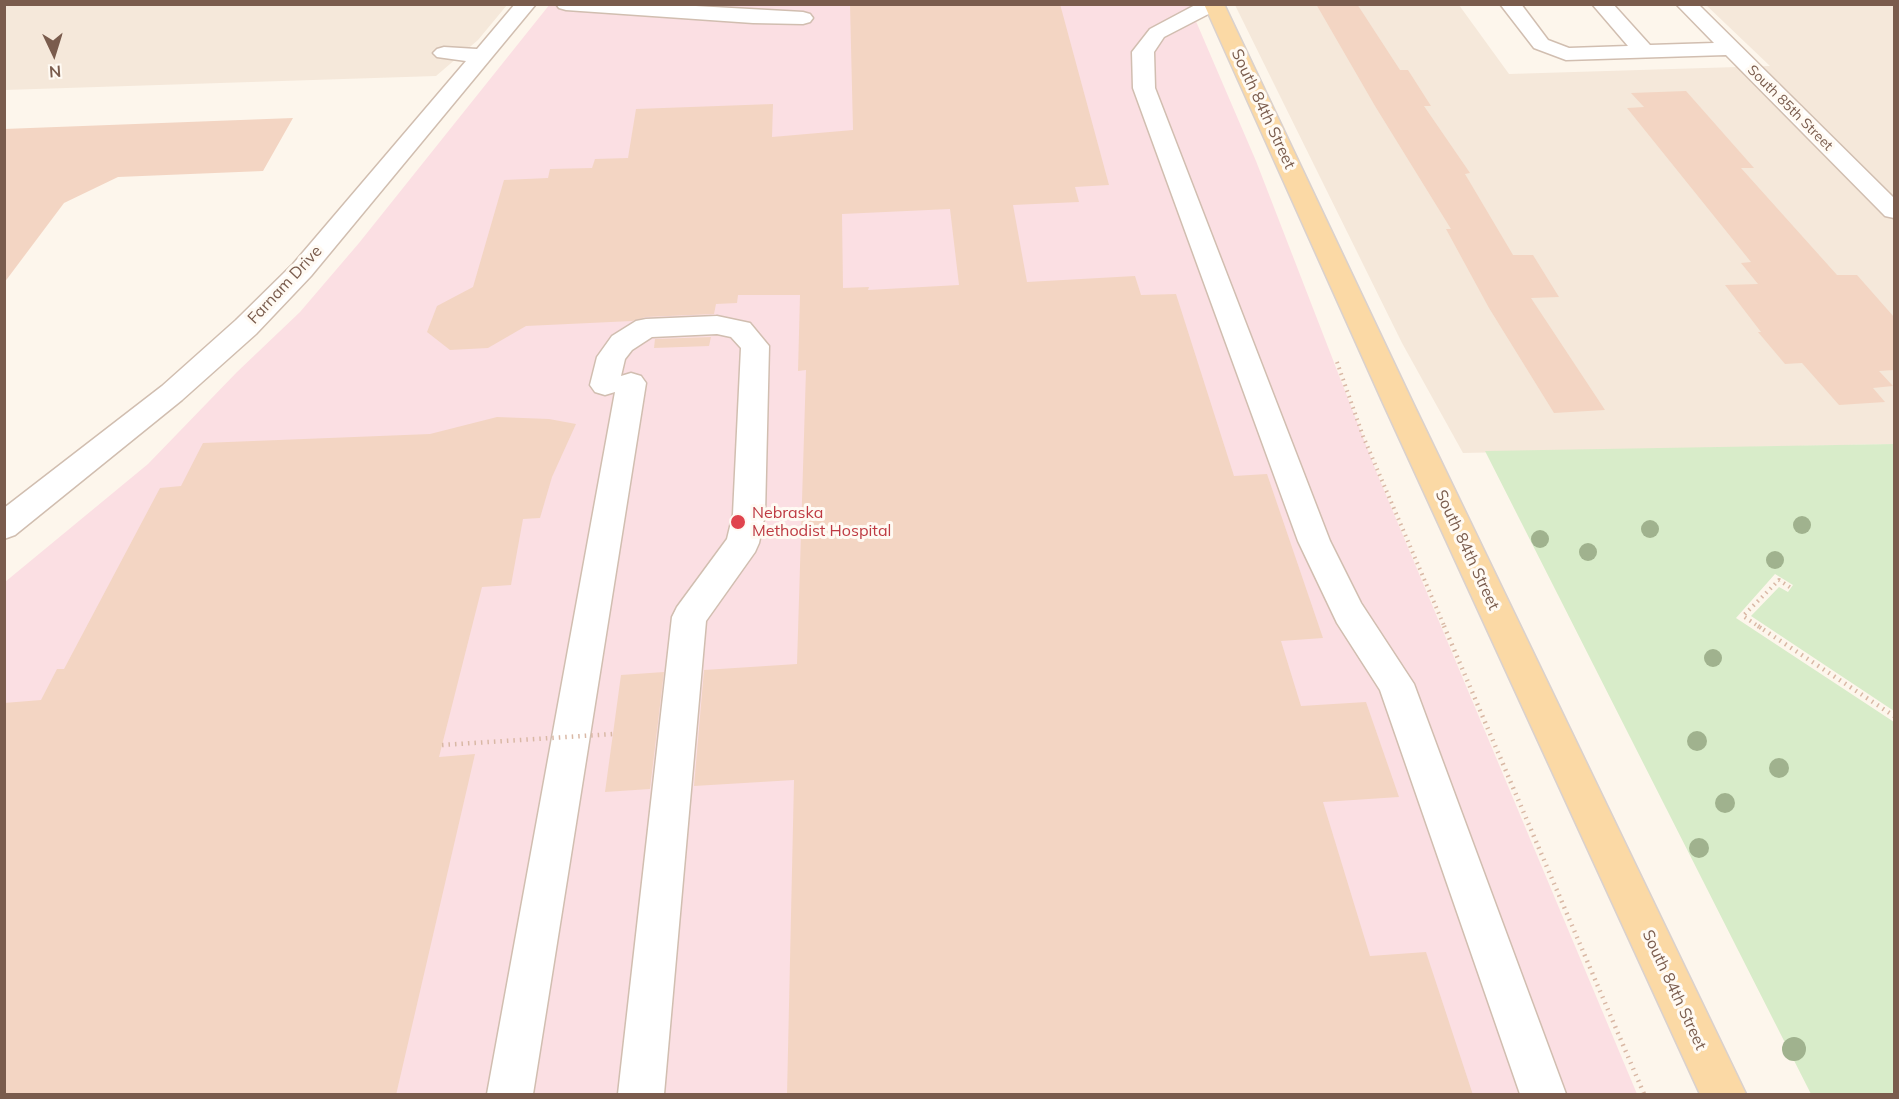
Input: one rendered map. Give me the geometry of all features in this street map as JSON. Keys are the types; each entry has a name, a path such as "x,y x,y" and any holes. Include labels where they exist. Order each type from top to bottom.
{"main road":[{"name":"South 84th Street","path":"1214,4 1398,404 1723,1095"}],"street":[{"name":"Farnam Drive","path":"4,526 172,393 246,327 302,270 526,4"},
{"path":"566,4 760,18 803,18"},
{"path":"1214,4 1157,33 1143,52 1144,88 1314,541 1349,613 1396,684 1543,1095"},
{"path":"1510,4 1542,44 1566,54 1730,49"},
{"path":"1602,4 1645,52"},
{"name":"South 85th Street","path":"1686,4 1894,211"},
{"path":"444,53 483,56"},
{"path":"510,1095 618,384 610,357 622,343 646,328 717,325 740,330 755,346 749,514 743,543 689,616 641,1095"}],"path":[{"path":"1336,359 1363,436 1644,1095"},
{"path":"1791,588 1779,580 1743,616 1894,716"},
{"path":"442,745 613,734"}],"shaded area":[{"name":"Nebraska Methodist Hospital","path":"550,4 1189,5 1256,161 1376,471 1637,1094 5,1094 5,582 148,464 237,372 300,312 359,243"},
{"path":"4,5 507,5 478,40 436,76 5,90"},
{"path":"1235,5 1459,5 1509,74 1770,66 1706,5 1894,5 1894,444 1463,453 1402,343"}],"green space":[{"path":"1894,444 1894,711 1751,616 1779,587 1788,592 1793,585 1775,574 1736,618 1894,722 1894,1094 1811,1094 1485,451"}],"building":[{"name":"Nebraska Methodist Hospital","path":"850,4 1060,4 1109,185 1075,187 1079,202 1013,205 1027,282 1135,276 1141,295 1176,294 1234,476 1267,474 1323,638 1281,641 1301,706 1366,702 1399,797 1323,802 1370,956 1426,952 1473,1095 787,1095 794,780 694,786 704,670 797,664 806,370 798,371 800,295 738,295 737,303 716,304 714,314 526,326 488,348 450,350 427,332 437,306 473,287 504,180 548,178 550,169 592,168 595,159 628,158 636,109 773,104 772,137 853,130","holes":["950,209 959,285 868,290 869,287 843,288 842,214"]},
{"path":"1316,4 1357,4 1400,70 1408,70 1431,106 1424,106 1470,173 1465,174 1513,255 1533,255 1559,297 1531,298 1605,410 1554,413 1489,308 1446,229 1451,229 1375,106"},
{"path":"1686,91 1754,168 1741,168 1837,275 1857,275 1894,317 1894,370 1879,371 1893,386 1873,388 1885,402 1839,405 1802,363 1785,364 1758,332 1761,332 1725,285 1758,284 1741,263 1751,262 1627,108 1644,107 1631,93"},
{"path":"293,118 263,171 118,177 64,203 4,283 4,129"},
{"path":"711,337 709,346 654,348 655,339"},
{"path":"497,417 549,419 576,424 552,477 540,518 523,519 511,585 482,587 439,757 475,754 396,1095 4,1095 4,703 41,700 57,669 64,669 160,488 181,486 203,443 430,434"},
{"path":"664,672 650,789 605,792 621,675"}],"place":[{"name":"Nebraska Methodist Hospital","path":"738,522"}]}
